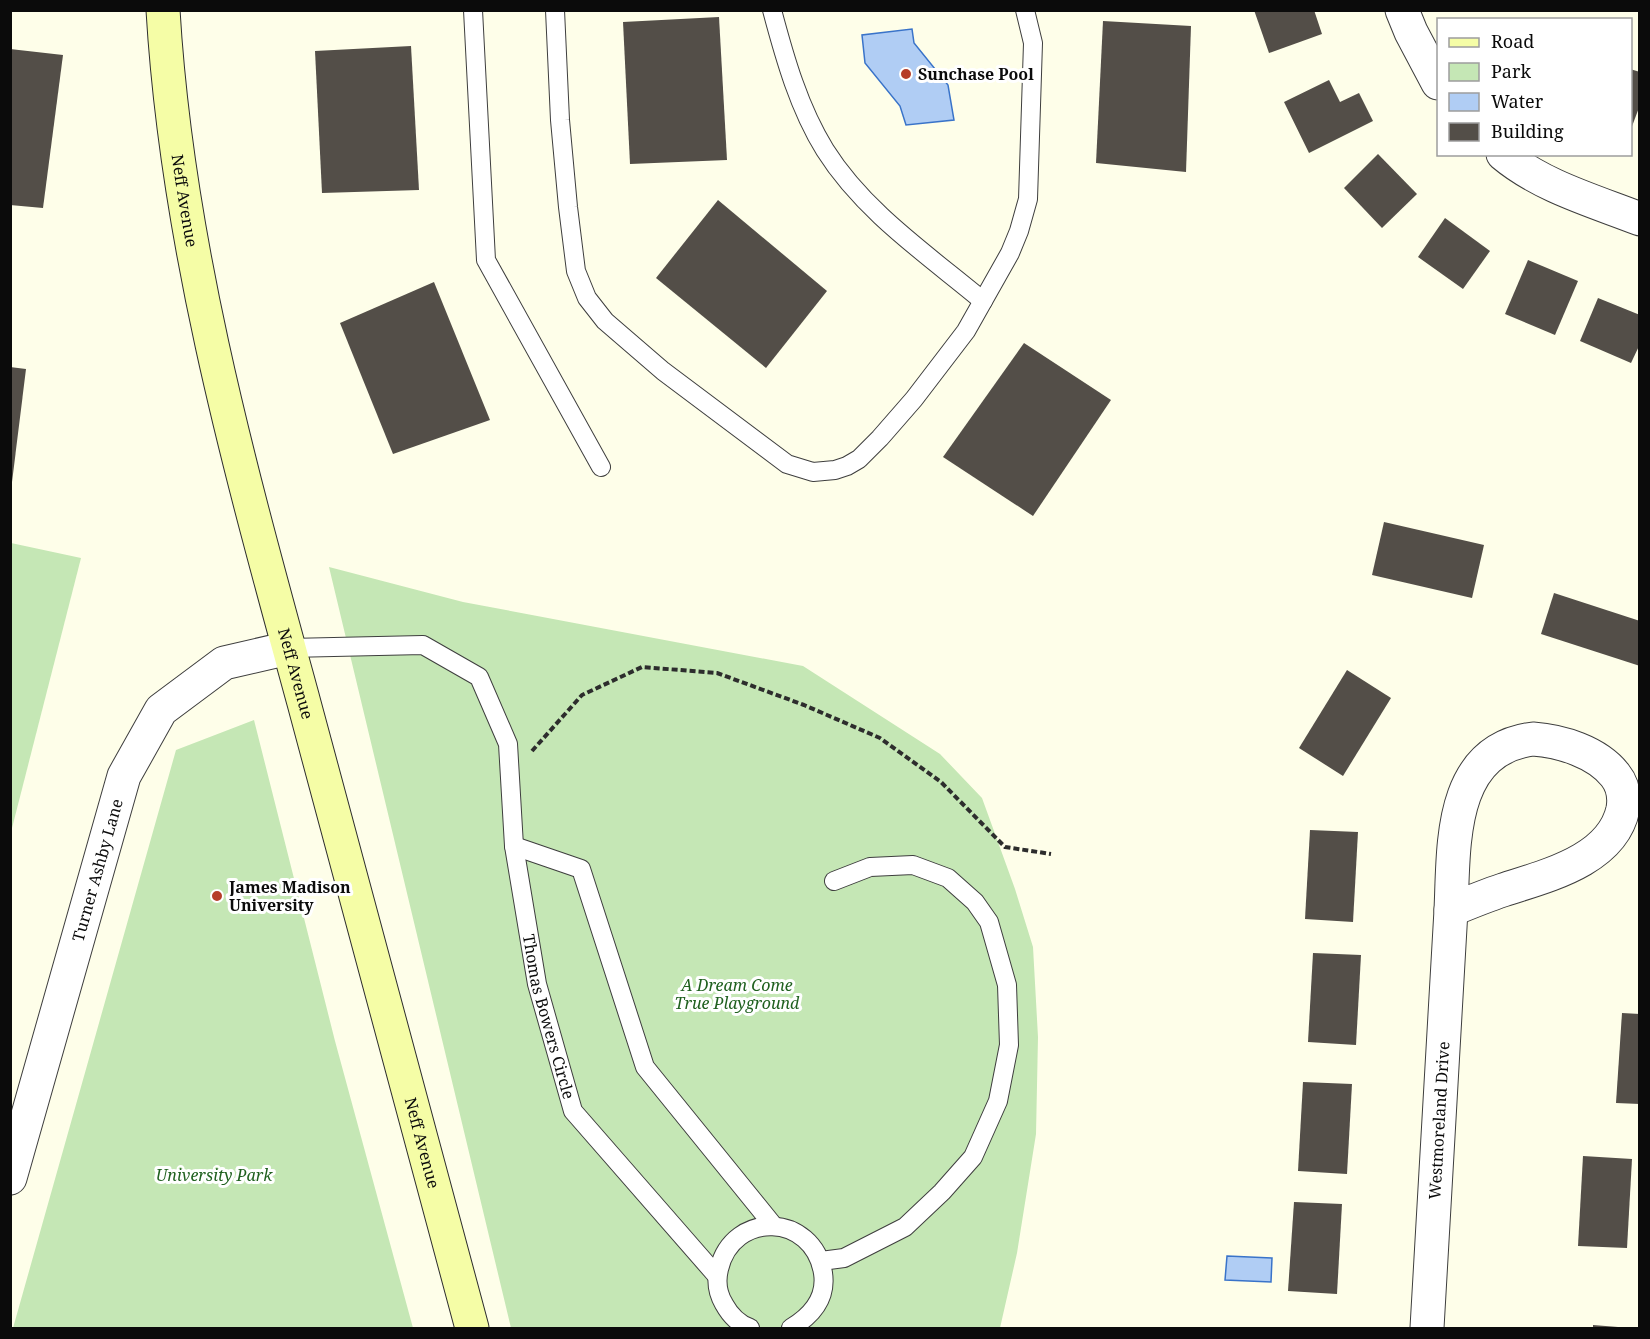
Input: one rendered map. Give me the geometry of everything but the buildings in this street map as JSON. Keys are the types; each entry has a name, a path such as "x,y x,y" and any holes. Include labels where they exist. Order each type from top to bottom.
{"main road":[{"name":"Neff Avenue","path":"163,10 176,143 191,245 204,311 241,467 472,1329"}],"street":[{"path":"1402,10 1437,81"},
{"path":"1505,156 1515,165 1555,185 1640,219"},
{"name":"Turner Ashby Lane","path":"10,1178 124,776 161,710 224,663 289,648"},
{"name":"Westmoreland Drive","path":"1428,1329 1451,910 1456,822 1468,787 1489,758 1511,744 1526,740 1542,740 1575,748 1612,771 1623,792 1622,813 1605,842 1594,851 1543,877 1451,910"}],"lane":[{"path":"473,10 486,260 601,467"},
{"path":"555,10 560,120 568,207 576,271 587,298 605,321 663,371 787,464 804,470 826,471 847,466 859,459 887,430 966,331 1013,246 1028,199 1033,43 1025,10"},
{"path":"772,10 801,101 832,160 861,196 898,231 983,300"},
{"name":"Thomas Bowers Circle","path":"289,648 423,645 479,676 508,744 514,846 537,984 573,1111 717,1276 720,1297 731,1315 750,1329"},
{"path":"514,846 581,869 645,1067 773,1225"},
{"path":"821,1261 844,1258 904,1227 942,1192 973,1157 998,1101 1009,1045 1007,985 989,922 975,902 948,879 912,865 870,867 834,881"},
{"path":"717,1276 722,1256 735,1239 753,1228 773,1225 793,1230 811,1243 821,1261 825,1281 819,1302 807,1319 790,1329"}],"path":[{"path":"510,773 582,696 642,667 717,673 804,705 879,738 941,782 1005,847 1051,854"}],"green space":[{"path":"10,543 81,558 11,832"},
{"name":"A Dream Come True Playground","path":"329,567 463,602 803,666 940,754 982,798 1033,947 1038,1037 1036,1134 1017,1253 1000,1328 511,1328"},
{"name":"University Park","path":"254,720 335,1041 413,1328 13,1328 176,750"}],"water":[{"name":"Sunchase Pool","path":"912,29 914,43 948,85 954,120 906,125 900,106 865,63 862,35"},
{"path":"1227,1256 1272,1258 1271,1282 1225,1280"}],"place":[{"name":"Sunchase Pool","path":"906,74"},
{"name":"James Madison University","path":"217,896"}]}
